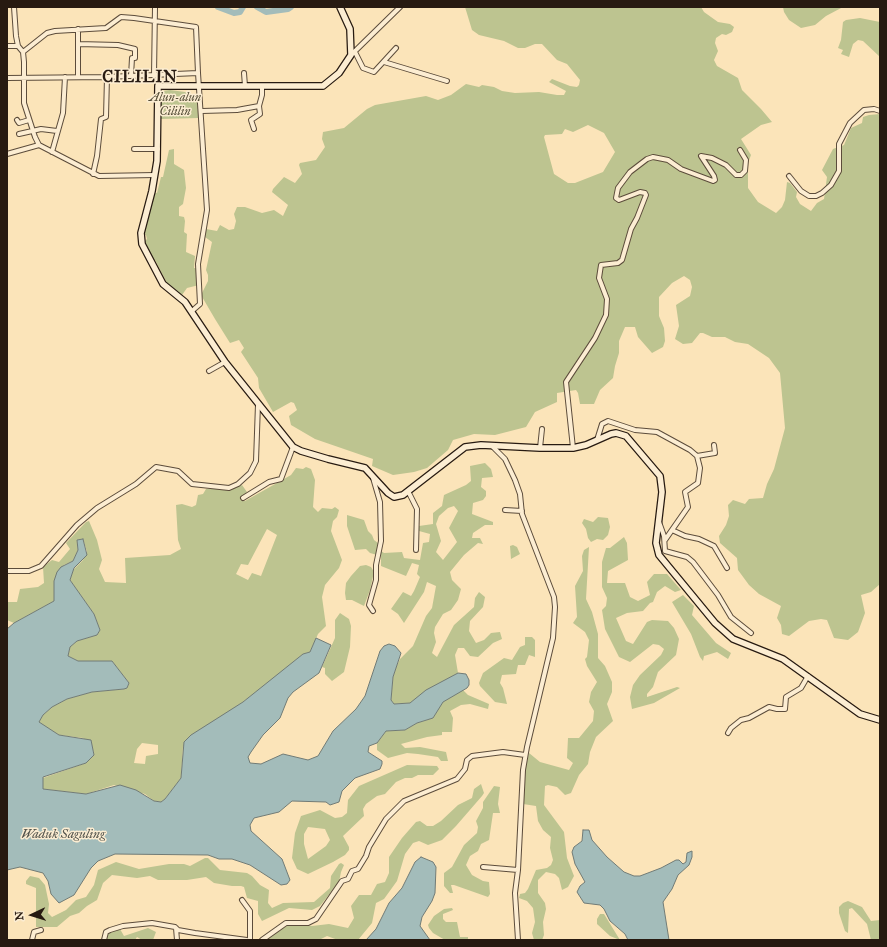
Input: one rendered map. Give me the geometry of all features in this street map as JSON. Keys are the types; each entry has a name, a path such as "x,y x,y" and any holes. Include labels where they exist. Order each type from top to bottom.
{"main road":[{"path":"340,7 350,29 353,54 340,74 323,86 158,86 158,149 155,175 141,228 142,244 163,284 185,302 225,362 293,447 300,451 328,459 362,466 372,473 391,496 400,497 408,492 465,446 481,445 572,448 586,445 616,433 626,436 658,472 662,486 656,543 659,555 720,629 740,643 783,659 860,714 880,720"}],"street":[{"path":"14,7 14,28 18,46 23,52 25,77 24,103 32,131 39,145 93,174 102,177 155,175"},
{"path":"155,7 156,75 158,86"},
{"path":"396,48 374,72 363,68 353,54 400,7"},
{"path":"23,52 47,33 78,29 106,28 122,16 197,28 198,73 202,111 207,210 198,264 200,304 192,311"},
{"path":"78,29 78,77"},
{"path":"78,44 118,45 135,49 135,58 132,58 131,76"},
{"path":"7,46 18,46"},
{"path":"384,62 447,81"},
{"path":"7,78 108,77 198,73"},
{"path":"244,73 245,86"},
{"path":"52,152 56,131 62,113 65,77"},
{"path":"93,174 97,156 101,119 106,117 108,77"},
{"path":"254,129 251,120 260,114 259,106 262,95 262,86"},
{"path":"202,111 237,110 259,106"},
{"path":"789,176 801,191 809,196 822,194 838,176 840,167 840,144 850,123 864,110 874,109 880,111"},
{"path":"17,120 19,123 29,120"},
{"path":"19,134 45,129 56,131"},
{"path":"7,154 39,145"},
{"path":"134,149 158,149"},
{"path":"572,448 566,382 595,338 606,315 607,299 599,278 601,265 618,263 622,260 628,237 646,195 645,192 640,192 619,200 616,198 618,188 630,172 647,158 653,157 668,160 681,169 713,181 715,180 714,176 701,156 712,158 726,165 736,175 741,175 745,171 746,160 740,150"},
{"path":"209,372 225,362"},
{"path":"7,571 29,571 41,566 77,524 97,508 136,484 156,467 178,471 192,484 228,488 238,484 250,473 256,461 258,404"},
{"path":"597,440 602,424 608,421 634,430 657,432 690,450 696,456 700,468 698,483 685,492 688,507 665,540"},
{"path":"540,448 542,429"},
{"path":"492,446 500,453 509,466 520,494 522,511 554,598 556,616 553,638 525,756 518,870 515,893 517,939"},
{"path":"696,456 715,454 714,446"},
{"path":"243,498 269,482 281,479 293,447"},
{"path":"372,473 380,502 381,541 376,566 376,580 369,605 373,611"},
{"path":"408,492 417,509 416,550"},
{"path":"505,510 522,511"},
{"path":"659,521 665,540 666,551 687,557 693,562 718,595 731,618 751,633"},
{"path":"672,530 685,536 699,539 714,546 727,568"},
{"path":"728,733 731,728 741,720 749,718 769,707 785,709 786,697 801,688 808,676"},
{"path":"262,940 286,923 308,923 316,919 342,881 348,879 352,871 358,869 366,856 368,847 386,819 404,801 457,780 465,769 467,760 472,756 503,752 525,756"},
{"path":"484,867 518,870"},
{"path":"104,940 107,931 123,926 152,923 176,927 178,930 195,933 249,940 250,911 242,900"},
{"path":"176,927 177,940"},
{"path":"32,940 34,932 41,930"}],"green space":[{"path":"465,7 701,7 704,12 718,22 730,24 734,27 732,32 726,35 722,34 716,38 715,43 718,51 714,60 717,66 738,78 742,90 772,122 761,125 741,139 751,155 748,163 748,188 758,202 776,213 782,207 785,200 787,182 790,183 797,192 796,197 800,204 811,211 817,203 824,199 827,177 822,170 833,149 844,145 851,128 862,123 863,117 880,114 880,584 871,592 861,595 865,613 858,632 848,640 834,638 827,620 821,619 809,621 789,636 782,634 781,625 777,618 781,606 759,594 749,585 738,570 737,558 720,543 719,536 726,525 729,516 728,505 733,500 745,504 749,499 763,498 767,484 774,469 785,428 780,373 769,358 748,344 735,342 725,337 712,337 703,333 700,333 692,343 683,344 675,339 679,326 676,305 690,296 692,287 690,280 684,276 672,283 659,297 659,316 664,328 665,341 663,347 652,353 638,337 635,327 625,327 619,341 619,353 613,378 600,390 594,404 580,404 576,390 557,393 557,402 535,412 526,427 495,435 474,434 453,440 448,450 427,468 414,472 393,475 372,466 373,459 315,439 291,425 289,416 297,410 294,403 291,402 273,412 259,388 258,378 241,352 244,348 239,340 230,343 215,319 201,295 208,281 206,270 212,242 205,237 206,229 217,231 220,225 229,230 234,229 236,221 234,214 237,207 245,207 262,213 274,210 283,216 288,205 272,192 273,189 284,177 295,183 302,174 299,165 300,163 316,160 325,147 322,139 323,132 344,128 367,109 375,105 426,96 438,100 451,95 466,84 479,87 482,85 494,87 502,91 515,93 539,92 557,95 564,95 566,91 549,82 552,79 570,86 577,87 579,85 580,80 567,64 557,60 542,44 518,48 504,41 479,35 472,30","holes":["588,125 604,133 615,152 603,172 575,183 568,183 554,174 544,137 545,135 562,134 565,129 573,132"]},
{"path":"783,7 843,7 826,16 815,25 801,28 789,20"},
{"path":"860,18 880,22 880,57 863,41 858,40 853,44 849,57 841,54 843,50 838,48 841,40 843,22 846,20"},
{"name":"Alun-alun Cililin","path":"170,90 185,92 198,97 198,118 161,119 160,93 162,91"},
{"path":"174,149 174,164 184,170 186,188 183,204 179,207 179,216 184,217 185,221 184,232 187,234 186,252 195,256 194,268 200,269 199,285 187,288 182,295 167,283 155,260 152,261 143,243 147,239 146,235 143,234 153,192 157,193 161,177 163,177 169,150"},
{"path":"485,463 491,469 493,477 482,478 481,487 486,491 486,496 483,500 473,503 472,514 493,522 493,525 485,525 473,533 472,538 480,538 483,544 478,543 464,555 450,572 452,580 461,589 458,600 451,610 443,614 435,627 434,633 436,642 432,653 437,657 454,625 474,607 475,598 479,592 485,597 483,607 470,621 469,631 476,643 484,640 491,633 500,632 502,639 493,643 478,657 470,656 464,648 458,648 455,655 458,673 410,703 394,704 391,700 393,677 396,667 400,659 413,646 426,616 432,608 436,586 427,582 424,592 404,623 398,614 391,609 403,592 411,596 420,577 417,574 419,565 412,563 406,576 381,566 381,556 370,553 366,549 355,550 347,526 347,515 364,520 368,531 378,543 378,549 384,553 402,552 404,558 420,560 423,543 429,542 430,534 419,531 419,526 433,524 433,513 442,506 444,495 466,485 471,481 470,466","holes":["454,506 458,511 449,528 457,542 443,560 436,552 441,541 436,524 439,516 448,508"]},
{"path":"306,467 311,469 315,480 313,507 318,512 322,508 332,509 335,507 339,510 337,517 333,521 331,531 342,560 339,568 325,585 322,597 326,626 318,634 310,652 303,654 279,675 183,747 181,778 161,802 154,801 145,794 114,785 86,794 43,789 43,778 86,763 94,755 94,752 83,738 59,735 41,724 39,722 43,715 52,707 67,699 92,692 124,689 127,688 129,683 112,661 78,661 68,656 70,647 77,641 97,635 100,630 94,614 70,580 73,570 83,560 87,552 83,539 77,540 78,550 73,561 64,565 54,581 54,601 14,623 7,620 7,602 17,602 20,589 38,587 44,583 43,567 52,560 59,562 70,549 66,543 86,522 89,521 97,540 102,560 99,569 105,582 126,583 125,558 170,555 181,549 178,540 176,505 182,504 192,507 196,505 198,495 203,494 206,489 232,489 242,485 247,492 242,497 245,501 291,475 296,468 303,469","holes":["267,529 277,535 261,576 252,573 248,580 236,574 241,564 248,565","142,743 158,745 158,754 146,756 145,764 134,763 137,749"]},
{"path":"598,517 608,518 610,527 608,535 603,540 597,539 591,542 582,523 584,519 593,522"},
{"path":"624,537 627,543 628,560 608,571 607,583 625,583 630,597 638,601 650,595 647,582 654,574 667,574 681,590 675,592 665,586 657,592 653,602 650,603 643,611 627,613 616,618 626,641 633,644 647,622 652,620 668,621 674,628 679,639 676,655 658,672 653,687 647,694 647,697 677,687 680,688 654,703 632,709 630,697 633,685 640,675 661,655 664,649 659,645 653,644 630,662 619,657 605,629 602,610 606,606 607,598 602,587 602,562 606,548 610,548"},
{"path":"513,545 517,547 520,554 511,559 510,546"},
{"path":"589,547 586,599 592,612 598,634 598,658 605,666 612,682 612,692 607,704 613,721 596,737 590,752 588,764 579,775 571,793 565,795 557,787 548,785 545,786 544,805 564,832 567,858 574,876 568,887 562,890 559,878 555,874 546,872 538,880 538,893 545,903 546,909 543,922 544,935 542,940 534,940 532,933 535,922 533,908 527,901 519,898 520,894 525,893 528,889 536,870 547,868 551,865 553,860 550,848 551,837 543,830 538,821 536,806 523,804 524,775 529,753 540,762 569,770 573,763 567,758 568,738 579,738 593,721 594,711 589,702 591,692 597,682 587,666 585,659 587,657 589,640 585,632 573,623 577,617 575,586 583,571 582,556 584,550"},
{"path":"366,565 371,567 374,572 370,590 364,606 352,600 346,600 345,593 346,583 351,576 360,566"},
{"path":"683,595 694,606 692,615 716,643 731,653 728,659 717,652 704,656 703,661 700,657 691,634 672,602"},
{"path":"340,613 349,619 351,626 350,647 344,672 332,681 325,674 325,668 322,667 335,638 335,620"},
{"path":"525,637 532,637 535,640 535,657 529,655 525,665 518,665 516,674 502,675 500,683 503,688 507,704 495,702 480,686 479,683 483,673 504,658 512,660 520,647 525,645"},
{"path":"463,690 468,695 489,704 488,709 470,704 461,705 450,711 453,718 452,732 442,732 442,735 427,737 401,744 405,748 420,747 446,752 448,761 441,761 438,757 407,753 388,758 377,750 377,743 386,731 405,730 417,723 433,718 442,702"},
{"path":"407,765 437,766 439,769 433,775 418,775 396,782 385,794 377,796 366,804 363,809 364,816 343,836 349,847 349,850 345,855 308,874 297,869 292,858 295,833 301,816 320,810 335,818 342,817 347,813 348,800 359,786","holes":["308,827 325,829 330,840 326,846 308,859 304,844 304,834"]},
{"path":"481,784 484,793 482,796 442,840 428,845 419,841 413,843 405,854 397,881 384,899 376,903 372,923 358,940 338,940 327,936 319,940 264,940 287,926 296,924 312,926 329,924 348,928 354,918 351,906 359,895 371,895 377,884 385,882 389,873 389,857 402,838 416,822 420,821 427,826 433,826 441,821 458,805 472,798 474,789"},
{"path":"494,786 500,787 498,804 500,813 493,813 489,840 481,844 478,851 470,856 466,865 472,875 483,881 489,882 490,894 488,897 454,885 451,885 453,893 450,893 444,886 444,873 452,867 464,845 477,833 478,827 476,821 483,808 483,802"},
{"path":"205,858 208,858 220,870 247,873 252,876 260,885 269,890 268,903 272,908 283,903 314,902 330,888 331,876 339,864 341,863 344,865 339,882 320,906 312,910 289,908 262,921 258,914 258,901 247,898 244,887 241,886 214,883 206,877 187,880 158,880 150,876 137,878 112,875 103,883 97,900 79,913 70,916 57,927 36,927 36,888 26,884 26,881 30,876 39,878 45,885 49,904 48,913 52,917 66,910 76,900 86,897 94,885 98,870 116,862 139,869 169,864 184,864 190,866"},
{"path":"848,901 862,907 871,921 880,920 880,940 871,940 867,924 852,908 849,909 848,933 845,931 839,913 839,907"},
{"path":"452,908 453,910 443,914 443,919 446,922 457,922 460,937 468,937 468,940 445,940 433,933 429,928 428,925 434,916 444,909"},
{"path":"600,914 604,914 620,940 610,936 597,924 597,919"},
{"path":"148,928 156,932 153,940 142,940 137,937 135,940 105,940 107,933 120,929 124,936"}],"water":[{"name":"Waduk Saguling","path":"83,539 87,555 74,568 70,580 94,614 100,630 97,635 77,641 70,647 68,656 78,661 112,661 129,683 127,688 124,689 92,692 67,699 52,707 43,715 39,722 59,735 91,740 94,755 86,763 43,777 43,789 86,794 120,785 136,790 154,801 161,802 181,778 184,742 191,735 243,702 303,654 310,652 316,638 331,645 319,673 293,692 288,698 280,718 263,735 248,757 250,763 261,764 283,754 308,760 318,756 333,731 356,709 365,696 380,651 384,646 389,644 395,646 401,653 393,677 391,700 394,704 410,703 426,690 458,673 466,674 469,680 469,685 467,688 443,702 433,718 417,723 405,730 386,731 377,743 369,746 368,752 382,761 380,769 355,778 342,791 339,802 330,805 326,802 292,801 279,812 254,818 250,825 251,831 282,859 290,880 287,884 281,885 250,865 232,859 219,859 208,855 115,854 98,861 91,868 74,895 59,903 51,894 48,881 43,873 20,867 7,870 7,629 14,623 54,601 54,581 57,572 61,567 73,561 78,550 77,540"},
{"path":"583,830 589,830 592,840 607,857 624,872 634,876 640,876 661,868 676,860 679,860 683,864 686,862 687,853 692,851 692,857 689,865 678,875 672,889 663,902 669,940 628,940 625,934 610,921 604,909 600,905 584,903 577,892 580,886 585,882 575,864 572,852 574,847 582,841"},
{"path":"421,857 433,862 436,867 435,893 422,917 420,926 430,940 366,940 376,929 389,903 402,888 415,862"}],"waterway":[{"path":"218,7 234,13 240,12 243,7"},
{"path":"257,7 266,12 288,9 291,7"}],"district":[{"name":"CILILIN","path":"140,78"}]}
